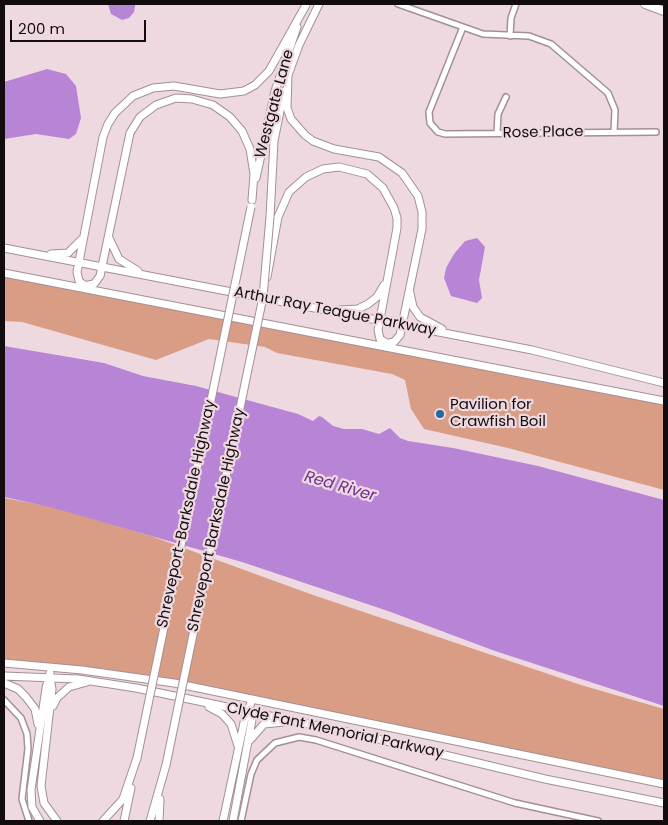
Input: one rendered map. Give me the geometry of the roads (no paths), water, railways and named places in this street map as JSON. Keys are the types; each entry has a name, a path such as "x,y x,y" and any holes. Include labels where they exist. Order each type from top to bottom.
{"main road":[{"name":"Westgate Lane","path":"251,203 275,91 306,4"},
{"path":"94,290 84,286 77,276 78,263 108,124 124,103 138,94 163,86 174,86 220,94 244,91 255,85 269,71 306,4"},
{"name":"Westgate Lane","path":"274,217 275,134 288,76 299,44 318,4"},
{"path":"645,4 664,11"},
{"path":"288,76 287,108 291,119 305,135 329,148 379,158 395,167 414,187 421,205 422,220 398,339 387,344 375,344"},
{"path":"72,286 84,286 97,282 102,268 130,133 140,117 147,111 176,98 192,99 213,106 230,117 242,131 250,149 252,160 251,203"},
{"path":"274,217 289,192 314,172 339,167 367,174 383,188 394,208 397,228 379,320 378,335 387,344 396,348"},
{"name":"Shreveport-Barksdale Highway","path":"124,821 251,203"},
{"name":"Shreveport Barksdale Highway","path":"150,821 166,765 262,297 274,217"},
{"path":"7,249 63,254 76,247 84,232"},
{"path":"108,235 114,252 123,263 160,278"},
{"name":"Arthur Ray Teague Parkway","path":"7,249 532,350 664,384"},
{"path":"326,310 354,310 368,304 381,292 388,270"},
{"name":"Arthur Ray Teague Parkway","path":"4,273 664,401"},
{"path":"409,289 415,310 425,322 468,337"},
{"name":"Clyde Fant Memorial Parkway","path":"4,664 51,666 130,676 664,784"},
{"path":"51,666 52,689 42,786 44,803 57,821"},
{"name":"Clyde Fant Memorial Parkway","path":"4,676 50,677 100,682 302,722 545,779 664,803"},
{"path":"40,821 34,812 31,797 39,732 46,688 50,677"},
{"path":"50,711 57,698 69,687 100,682"},
{"path":"4,683 18,689 31,703 38,718 39,732"},
{"path":"190,700 222,714 234,730 238,749"},
{"path":"223,821 238,749 252,700"},
{"path":"233,821 252,720 249,712"},
{"path":"248,745 253,734 264,724 274,721 302,722"},
{"path":"103,821 123,799 137,758"},
{"path":"159,821 159,803 166,765"}],"street":[{"path":"398,4 488,35 529,36 545,41 601,85 614,104 614,132"},
{"path":"510,36 511,18 516,4"},
{"name":"Rose Place","path":"463,27 429,112 432,126 438,132 445,134 656,132"},
{"path":"498,133 498,114 506,97"},
{"path":"4,700 21,718 27,734 28,749 22,799 29,821"},
{"path":"241,821 253,769 260,756 279,742 299,737 316,740 515,803 598,821"}],"water":[{"path":"108,4 135,4 134,12 129,18 122,20 111,14"},
{"path":"47,69 66,74 76,86 81,118 76,134 69,139 36,134 4,139 4,82"},
{"path":"477,238 485,247 479,280 482,298 477,303 451,296 444,278 446,268 454,254 465,241"},
{"name":"Red River","path":"4,346 104,363 143,376 196,386 298,414 313,421 319,416 333,426 344,429 362,429 379,434 390,428 400,438 408,441 453,448 538,466 664,500 664,706 495,651 388,611 242,562 50,507 4,497"}],"place":[{"name":"Pavilion for Crawfish Boil","path":"440,414"}]}
